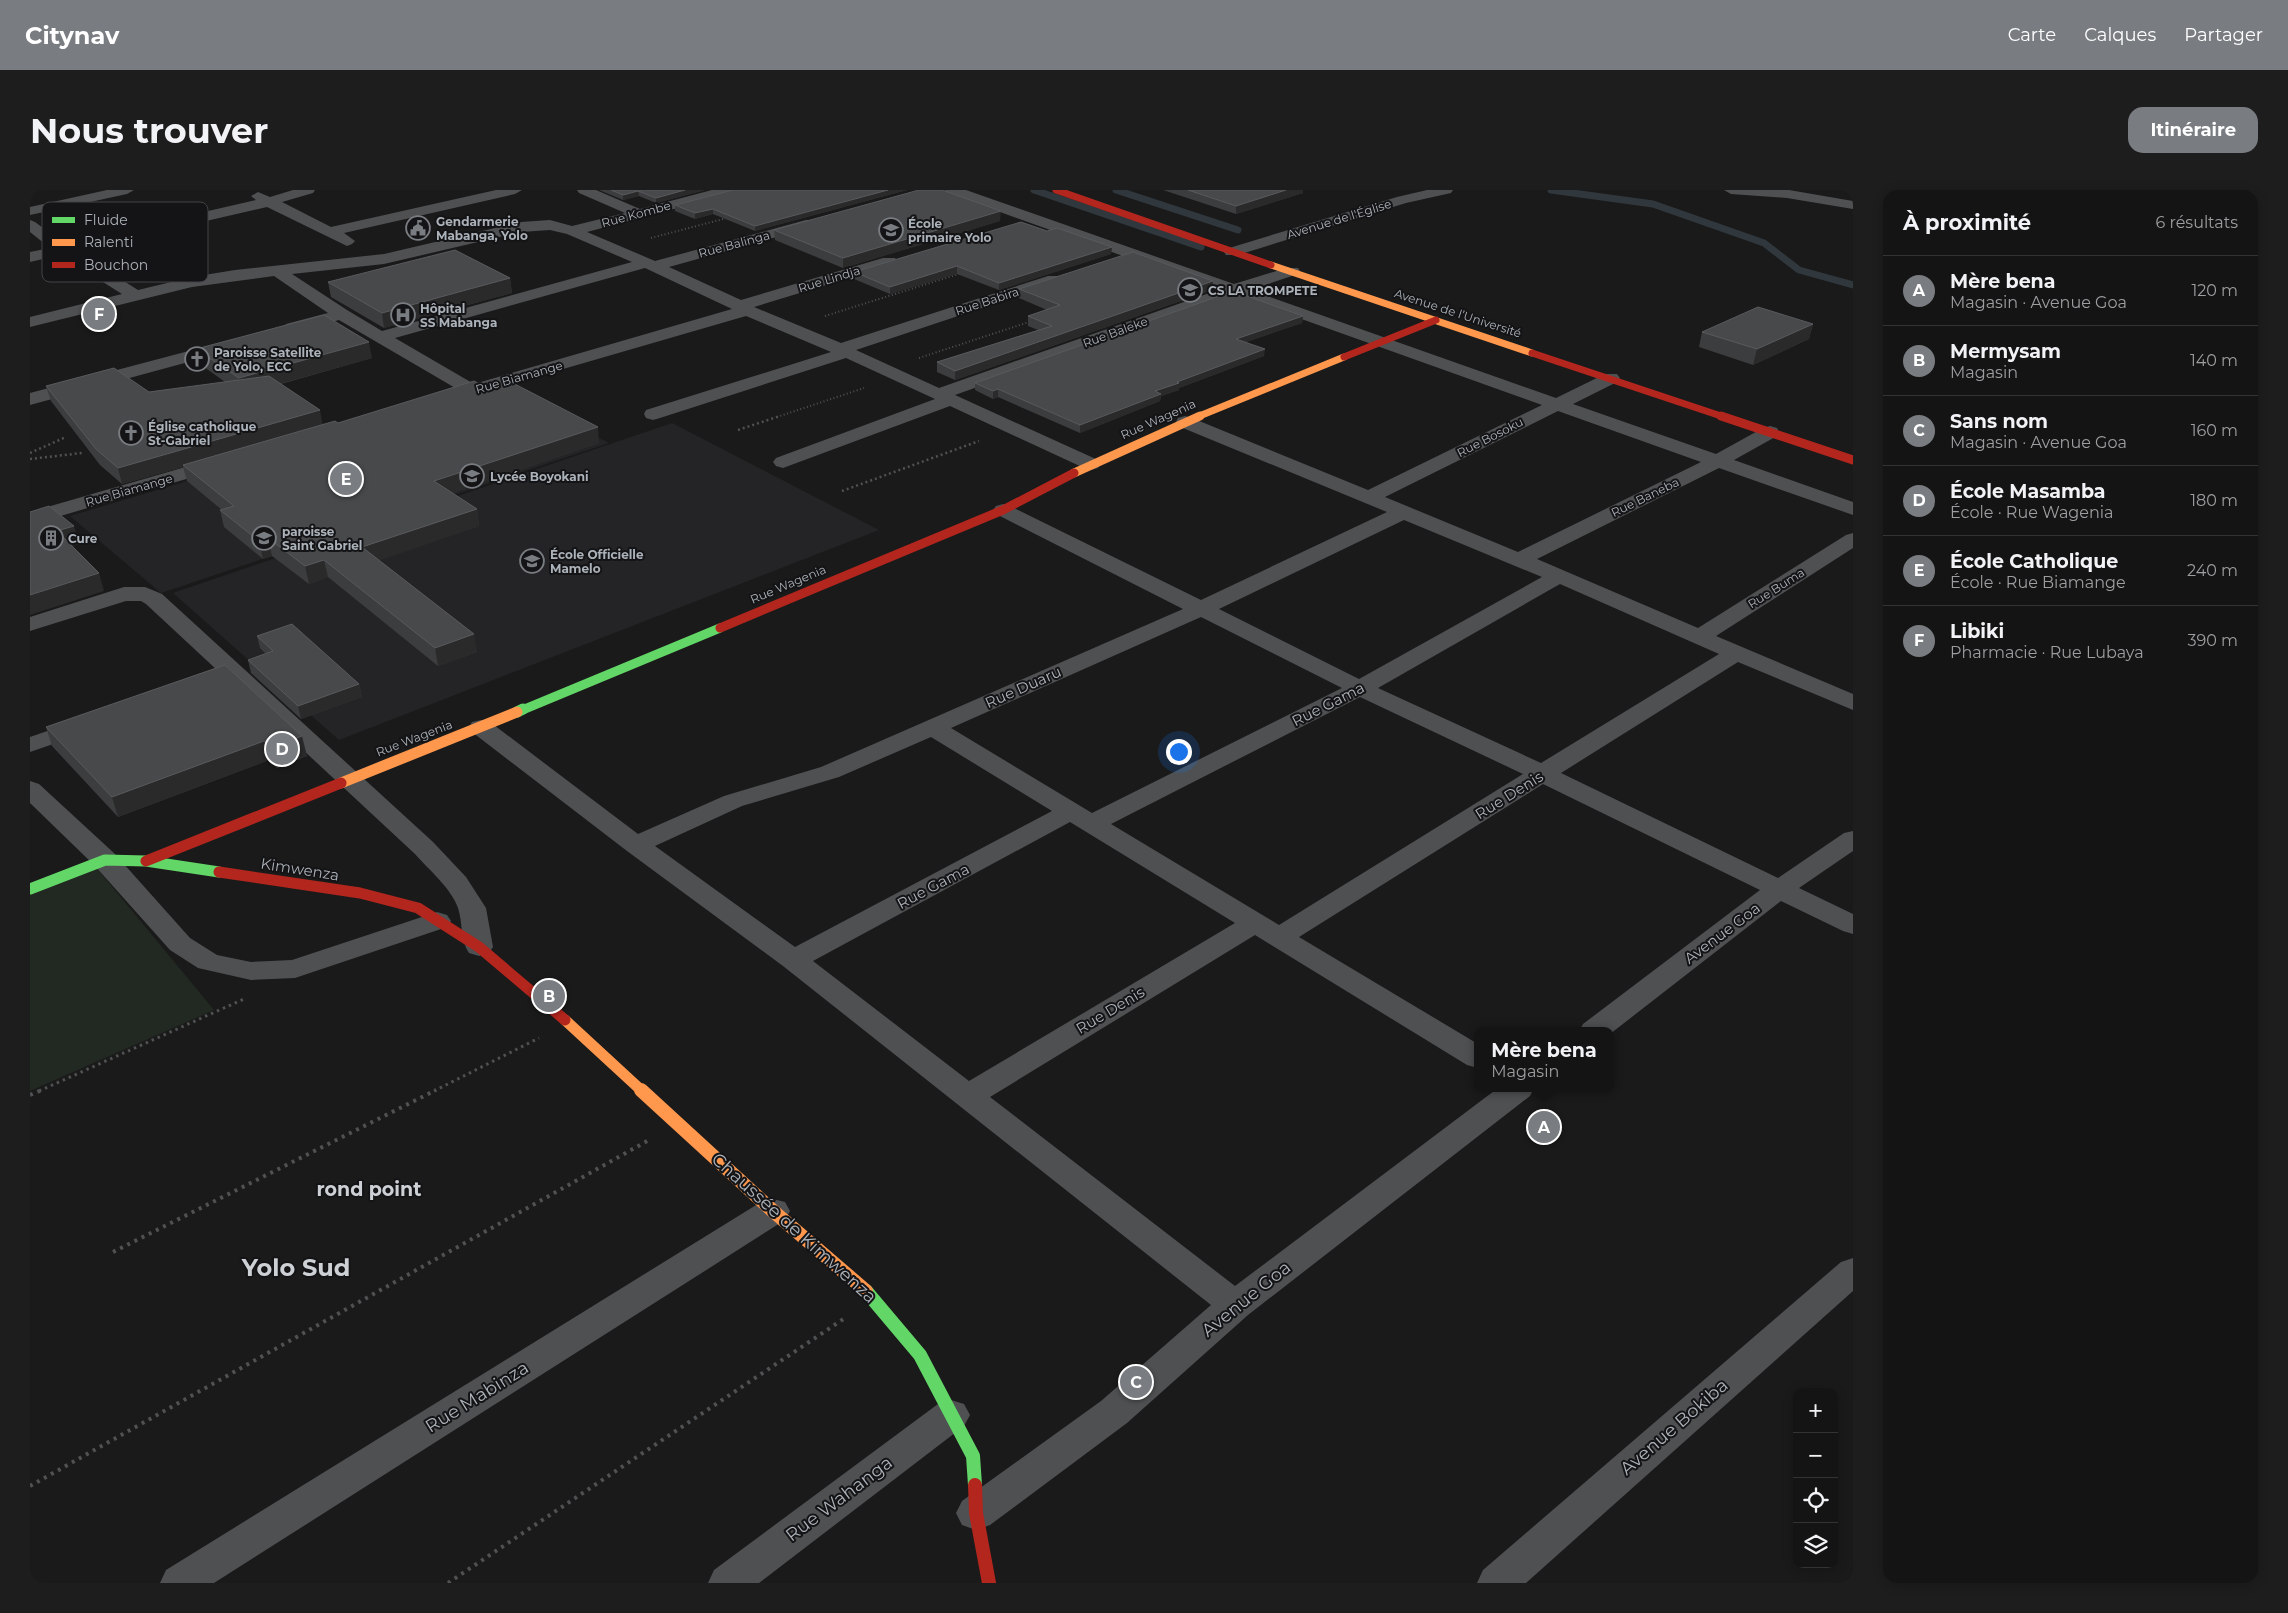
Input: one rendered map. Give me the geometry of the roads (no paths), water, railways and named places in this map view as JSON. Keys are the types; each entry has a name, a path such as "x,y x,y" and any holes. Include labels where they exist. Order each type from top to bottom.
{"street":[{"path":"72,202 127,190"},
{"path":"246,190 384,259"},
{"path":"208,216 268,202 308,190"},
{"path":"330,232 483,193 515,190"},
{"path":"584,190 638,213"},
{"name":"Rue Kombe","path":"572,231 729,190"},
{"path":"952,190 1386,342 1853,509"},
{"name":"Avenue de l’Université","path":"1056,190 1232,252 1853,460"},
{"path":"1376,190 1402,200"},
{"name":"Avenue de l'Église","path":"1232,252 1402,200 1446,190"},
{"path":"1731,190 1806,196 1853,205"},
{"path":"1006,226 1034,218"},
{"name":"Rue Balinga","path":"379,337 826,219"},
{"path":"30,225 42,234"},
{"path":"208,280 384,259 521,227 550,225 572,231 612,248 786,328 843,351 1015,428 1091,464"},
{"path":"1106,262 1134,253"},
{"name":"Rue Lindja","path":"744,308 901,258"},
{"path":"278,271 341,314 473,391"},
{"name":"Rue Baleke","path":"783,462 945,397 1236,289 1292,271"},
{"name":"Rue Babira","path":"653,414 1068,275"},
{"path":"114,282 136,296"},
{"path":"30,322 198,282"},
{"name":"Rue Biamange","path":"436,401 744,308"},
{"path":"275,332 341,314"},
{"name":"Rue Wagenia","path":"146,860 481,727 1002,510 1091,464 1185,422 1386,342 1436,320"},
{"path":"30,399 247,340"},
{"name":"Rue Bosoku","path":"1369,497 1611,378"},
{"path":"1185,422 1559,576 1853,703"},
{"name":"Rue Baneba","path":"1518,560 1718,462 1770,432"},
{"name":"Rue Biamange","path":"30,519 241,457"},
{"path":"1002,510 1360,688 1543,774 1853,925"},
{"name":"Rue Duaru","path":"636,845 733,801 830,772 1201,609 1404,512"},
{"name":"Rue Buma","path":"1700,636 1853,539"},
{"name":"Rue Gama","path":"794,960 1081,817 1360,688 1559,576"},
{"path":"30,624 124,594 145,594 154,599 424,848 456,883 472,908 479,947"},
{"name":"Rue Denis","path":"966,1097 1543,774 1738,652"},
{"path":"206,682 234,672"},
{"path":"30,745 104,718"},
{"path":"481,727 636,845 794,960 966,1097 1235,1305"},
{"path":"932,727 1474,1056"},
{"path":"30,789 105,860 180,944 208,962 251,971 294,969 437,921"},
{"name":"Avenue Goa","path":"1599,1027 1779,889 1853,839"},
{"path":"30,889 105,860"},
{"name":"Kimwenza","path":"105,860 146,860 360,893 418,908 479,947"},
{"name":"Chaussée de Kimwenza","path":"479,947 569,1023 773,1211 874,1298 920,1355 973,1456 976,1513 989,1583"},
{"name":"Avenue Goa","path":"976,1513 1114,1412 1235,1305 1515,1092"},
{"name":"Rue Mabinza","path":"180,1583 773,1211"},
{"name":"Avenue Bokiba","path":"1497,1583 1853,1271"},
{"name":"Rue Wahanga","path":"728,1583 951,1415"}],"waterway":[{"path":"1034,190 1201,247"},
{"path":"1116,190 1238,230"},
{"path":"1551,190 1653,204 1764,243 1799,270 1853,285"}],"place":[{"name":"Gendarmerie Mabanga, Yolo","path":"418,228"},
{"name":"École primaire Yolo","path":"891,230"},
{"name":"CS LA TROMPETE","path":"1190,290"},
{"name":"Libiki","path":"99,314"},
{"name":"Hôpital SS Mabanga","path":"403,315"},
{"name":"Paroisse Satellite de Yolo, ECC","path":"197,359"},
{"name":"Église catholique St-Gabriel","path":"131,433"},
{"name":"Lycée Boyokani","path":"472,476"},
{"name":"École Catholique","path":"346,479"},
{"name":"Cure","path":"51,538"},
{"name":"paroisse Saint Gabriel","path":"264,538"},
{"name":"École Officielle Mamelo","path":"532,561"},
{"name":"École Masamba","path":"282,749"},
{"name":"Mermysam","path":"549,996"},
{"name":"Mère bena","path":"1544,1127"},
{"name":"Sans nom","path":"1136,1382"}],"district":[{"name":"rond point","path":"369,1189"},
{"name":"Yolo Sud","path":"296,1267"}]}
